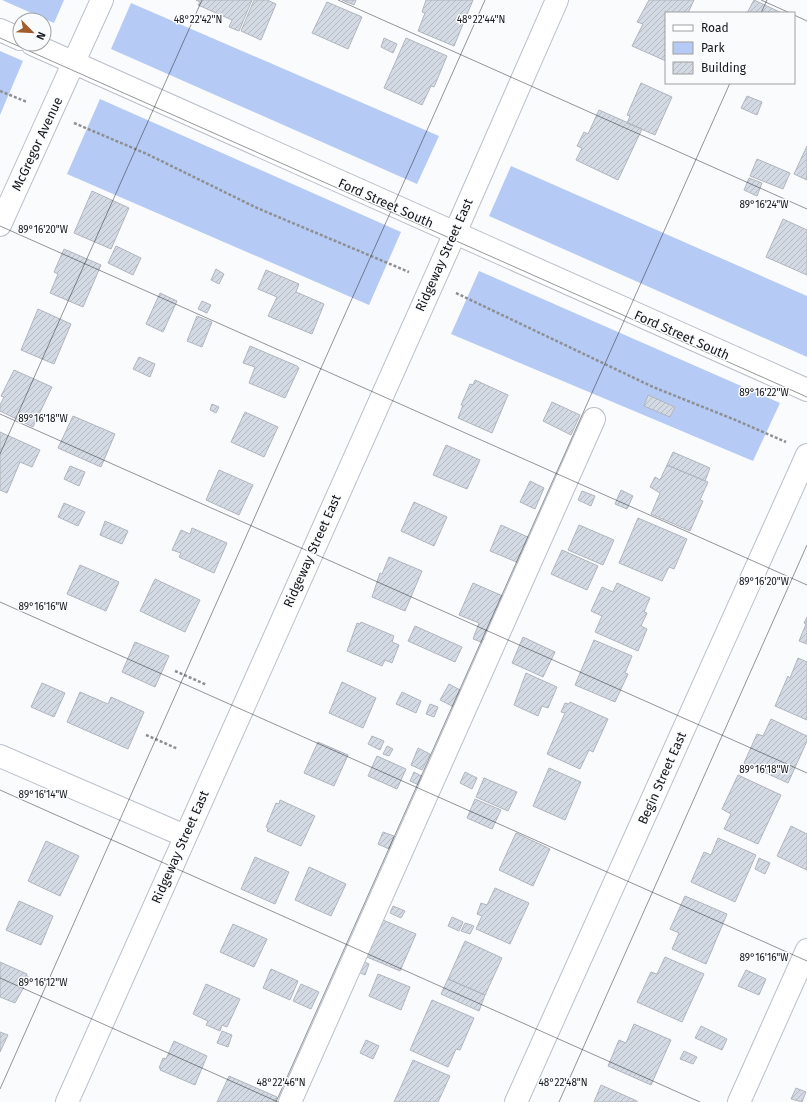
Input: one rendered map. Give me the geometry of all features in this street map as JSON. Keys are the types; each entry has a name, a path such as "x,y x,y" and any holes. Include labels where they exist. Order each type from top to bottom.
{"street":[{"name":"McGregor Avenue","path":"0,225 102,0"},
{"name":"Ridgeway Street East","path":"67,1102 455,233 557,0"},
{"path":"0,30 12,35"},
{"name":"Ford Street South","path":"51,52 807,390"},
{"path":"290,1102 594,419"},
{"name":"Begin Street East","path":"516,1102 807,455"},
{"path":"0,756 185,836"},
{"path":"739,1102 807,950"}],"path":[{"path":"0,91 147,154 257,208 432,282 652,387 733,419 788,443"},
{"path":"175,671 207,685"},
{"path":"146,735 178,750"}],"green space":[{"path":"2,0 64,0 54,23 52,22 52,12 29,12"},
{"path":"131,3 439,136 417,184 111,49"},
{"path":"0,51 23,61 0,115"},
{"path":"100,99 401,232 369,305 67,174"},
{"path":"511,166 807,296 807,357 489,216"},
{"path":"479,271 780,403 753,461 451,334"}],"building":[{"path":"196,0 252,0 239,31 229,27 232,20 198,5 200,2"},
{"path":"254,0 267,0 276,4 261,40 241,31"},
{"path":"342,0 356,0 354,5"},
{"path":"426,0 473,0 454,46 418,31 425,13 422,12"},
{"path":"649,0 694,0 688,12 665,12 665,61 632,46 643,24 637,22"},
{"path":"754,0 780,12 748,12"},
{"path":"327,2 362,17 348,49 312,33"},
{"path":"384,38 397,44 393,53 381,47"},
{"path":"406,38 447,56 434,87 431,86 422,105 384,88"},
{"path":"641,83 672,97 655,135 627,123 630,116 627,115"},
{"path":"747,96 762,102 757,115 741,108"},
{"path":"599,110 642,129 618,180 576,160 582,148 577,146 584,132 588,134"},
{"path":"807,146 807,180 794,174"},
{"path":"757,159 790,173 783,189 750,176"},
{"path":"749,178 762,183 757,196 744,190"},
{"path":"92,191 129,208 111,249 74,233"},
{"path":"783,219 807,230 807,275 766,257"},
{"path":"116,246 141,258 133,275 108,263"},
{"path":"64,249 101,265 83,307 50,293 58,274 54,272"},
{"path":"216,269 224,274 219,284 211,280"},
{"path":"266,270 299,284 296,292 324,304 312,334 268,316 277,297 258,289"},
{"path":"160,293 177,301 163,332 146,324"},
{"path":"202,301 211,305 207,313 198,309"},
{"path":"38,309 71,324 54,364 21,350"},
{"path":"197,316 212,322 202,347 187,341"},
{"path":"250,346 299,368 285,398 249,383 255,367 243,363"},
{"path":"139,357 155,364 150,377 133,369"},
{"path":"14,370 52,387 33,427 0,411 0,405 4,397 1,396"},
{"path":"475,380 508,395 492,433 458,418 463,405 461,405 470,384 473,385"},
{"path":"648,395 675,407 670,417 644,406"},
{"path":"552,402 580,415 571,435 543,421"},
{"path":"212,404 219,407 216,413 210,410"},
{"path":"245,412 278,427 264,457 231,442"},
{"path":"73,416 115,434 101,467 58,448"},
{"path":"0,432 40,450 32,467 20,462 7,493 0,490"},
{"path":"446,445 480,460 467,489 433,475"},
{"path":"673,452 710,468 705,481 667,465"},
{"path":"667,465 708,482 700,500 703,501 690,531 651,514 660,493 650,487 655,477 660,480"},
{"path":"70,466 85,472 79,486 64,479"},
{"path":"219,470 253,485 239,515 206,500"},
{"path":"530,481 544,488 535,509 520,502"},
{"path":"621,490 633,496 627,509 615,504"},
{"path":"582,491 595,496 591,506 578,500"},
{"path":"414,502 447,517 434,546 401,531"},
{"path":"64,503 85,512 78,526 58,517"},
{"path":"638,518 687,539 674,569 669,567 662,581 619,563"},
{"path":"105,521 128,531 122,544 100,535"},
{"path":"501,525 530,538 519,563 490,551"},
{"path":"579,525 614,540 603,565 568,550"},
{"path":"192,528 227,543 214,573 179,557 181,553 172,550 181,530 190,534"},
{"path":"562,550 598,566 587,590 551,574"},
{"path":"389,557 422,571 405,611 372,597 380,573 382,574"},
{"path":"80,565 119,582 106,611 67,594"},
{"path":"155,579 200,600 185,632 140,611"},
{"path":"473,583 505,597 484,643 473,639 479,623 459,615"},
{"path":"617,583 650,598 644,612 647,613 641,626 647,629 638,651 595,632 602,616 591,611 602,587 613,592"},
{"path":"807,617 807,644 799,641 806,624 804,623"},
{"path":"361,622 394,636 392,642 399,645 392,663 385,660 382,666 347,651 357,623 360,624"},
{"path":"415,626 462,647 455,662 408,641"},
{"path":"523,637 555,652 543,677 512,663"},
{"path":"594,640 632,656 625,673 628,674 615,702 575,685"},
{"path":"135,642 169,656 155,687 122,672"},
{"path":"798,658 807,662 807,720 775,706 788,676 790,678"},
{"path":"526,673 557,687 548,708 542,706 538,716 514,705"},
{"path":"342,682 376,698 363,728 329,713"},
{"path":"42,683 65,693 54,717 31,707"},
{"path":"449,684 462,691 454,707 440,700"},
{"path":"80,692 108,704 111,697 144,712 128,749 67,722"},
{"path":"402,692 421,701 416,713 396,704"},
{"path":"570,702 608,719 593,752 589,750 580,769 547,754 565,713 561,712 565,703 569,704"},
{"path":"430,704 438,707 434,717 426,714"},
{"path":"771,719 807,736 807,741 788,783 744,763 757,734 763,736"},
{"path":"372,736 384,741 380,750 368,744"},
{"path":"318,742 348,755 334,786 304,773"},
{"path":"387,746 393,749 389,756 383,754"},
{"path":"418,748 430,754 422,770 411,765"},
{"path":"377,756 406,769 397,789 368,776"},
{"path":"549,768 581,782 565,820 533,806"},
{"path":"414,772 425,778 421,786 410,781"},
{"path":"465,772 477,778 472,789 460,783"},
{"path":"738,775 781,795 758,844 724,829 731,814 722,809"},
{"path":"484,778 517,792 508,811 476,797"},
{"path":"475,799 501,810 492,829 467,818"},
{"path":"280,800 315,816 301,846 267,831 268,828 266,827 276,803 279,804"},
{"path":"791,826 807,834 807,870 777,856"},
{"path":"383,832 394,836 389,849 378,844"},
{"path":"516,833 550,849 533,886 499,870"},
{"path":"718,838 756,855 735,902 691,882 704,852 711,855"},
{"path":"46,841 79,856 60,896 28,881"},
{"path":"255,857 289,872 275,904 241,889"},
{"path":"759,858 770,863 765,874 755,869"},
{"path":"309,867 346,884 331,916 295,900"},
{"path":"495,888 529,903 510,944 476,929 482,916 477,914 481,903 487,905"},
{"path":"685,896 727,914 706,964 672,949 679,933 670,929"},
{"path":"19,901 53,916 41,945 6,930"},
{"path":"393,906 405,911 401,918 390,913"},
{"path":"452,917 463,922 459,931 448,926"},
{"path":"383,920 416,934 400,971 367,957"},
{"path":"465,923 474,926 470,934 461,931"},
{"path":"233,924 267,939 254,967 220,952"},
{"path":"465,941 502,958 485,995 448,979"},
{"path":"665,957 704,974 682,1022 637,1002 651,972 657,974"},
{"path":"361,960 369,964 365,975 356,971"},
{"path":"0,962 27,974 26,976 28,976 15,1003 0,997"},
{"path":"271,969 298,981 290,1000 263,988"},
{"path":"746,970 766,979 759,995 738,986"},
{"path":"378,974 410,987 401,1010 369,996"},
{"path":"448,979 485,995 479,1011 441,994"},
{"path":"206,984 240,999 227,1027 222,1025 220,1031 206,1025 208,1021 193,1014"},
{"path":"301,984 319,992 311,1009 293,1001"},
{"path":"432,1000 474,1018 460,1050 456,1049 448,1067 410,1050"},
{"path":"634,1024 671,1040 651,1085 608,1066 619,1040 626,1043"},
{"path":"701,1026 727,1039 722,1050 695,1038"},
{"path":"222,1031 232,1035 228,1047 217,1043"},
{"path":"0,1032 8,1035 0,1052"},
{"path":"366,1040 379,1046 373,1059 360,1053"},
{"path":"174,1041 207,1056 195,1085 160,1070 161,1068 159,1068 163,1058 166,1059"},
{"path":"684,1051 697,1057 693,1064 680,1059"},
{"path":"413,1060 450,1076 438,1102 394,1102"},
{"path":"229,1076 277,1097 275,1102 217,1102"},
{"path":"601,1085 637,1101 637,1102 594,1102"},
{"path":"796,1088 806,1092 802,1102 791,1099"}]}
